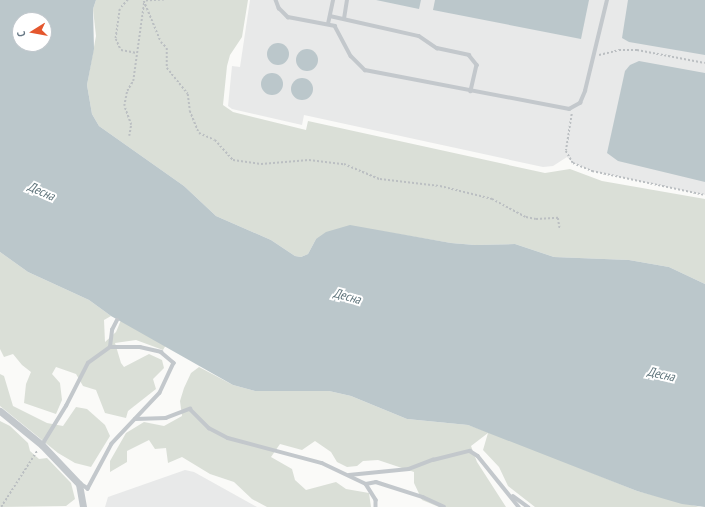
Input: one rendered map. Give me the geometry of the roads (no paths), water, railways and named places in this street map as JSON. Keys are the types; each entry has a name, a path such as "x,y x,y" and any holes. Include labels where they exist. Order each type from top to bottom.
{"street":[{"path":"0,411 42,445 79,484 84,507"}],"lane":[{"path":"276,0 278,8 288,17 328,24 339,32 351,56 365,70 572,109 581,100 607,0"},
{"path":"328,24 333,0"},
{"path":"344,19 347,0"},
{"path":"330,16 419,36 437,48 469,55 477,65 471,91"},
{"path":"110,347 112,330 117,320"},
{"path":"42,445 66,406 88,363 110,347 140,347 161,352 174,363 160,393 112,444 88,489 79,484"},
{"path":"135,418 166,418 190,409 209,428 228,438 260,448 282,450 348,475 366,484 376,500 376,507"},
{"path":"348,475 409,469 439,458 470,451 509,493 519,507"},
{"path":"366,484 376,482 423,497 444,507"},
{"path":"509,493 528,507"}],"water":[{"name":"Десна","path":"0,0 96,0 93,9 94,49 87,85 92,114 99,126 184,186 216,216 271,240 295,256 301,257 308,254 316,239 326,232 350,225 451,243 475,245 515,244 554,257 629,260 669,267 705,284 705,507 682,504 637,491 468,425 407,419 351,396 329,391 255,391 233,385 111,316 89,300 28,272 0,252"},
{"path":"376,0 421,0 419,9"},
{"path":"435,0 589,0 581,39 433,10"},
{"path":"628,0 705,0 705,55 629,42 622,38"},
{"path":"278,43 286,46 289,54 286,62 278,65 270,62 267,54 270,46"},
{"path":"307,49 315,52 318,60 315,68 307,71 299,68 296,60 299,52"},
{"path":"639,61 705,73 705,182 618,161 607,153 625,71 630,65"},
{"path":"272,73 280,76 283,84 280,92 272,95 264,92 261,84 264,76"},
{"path":"302,78 310,81 313,89 310,97 302,100 294,97 291,89 294,81"}]}
